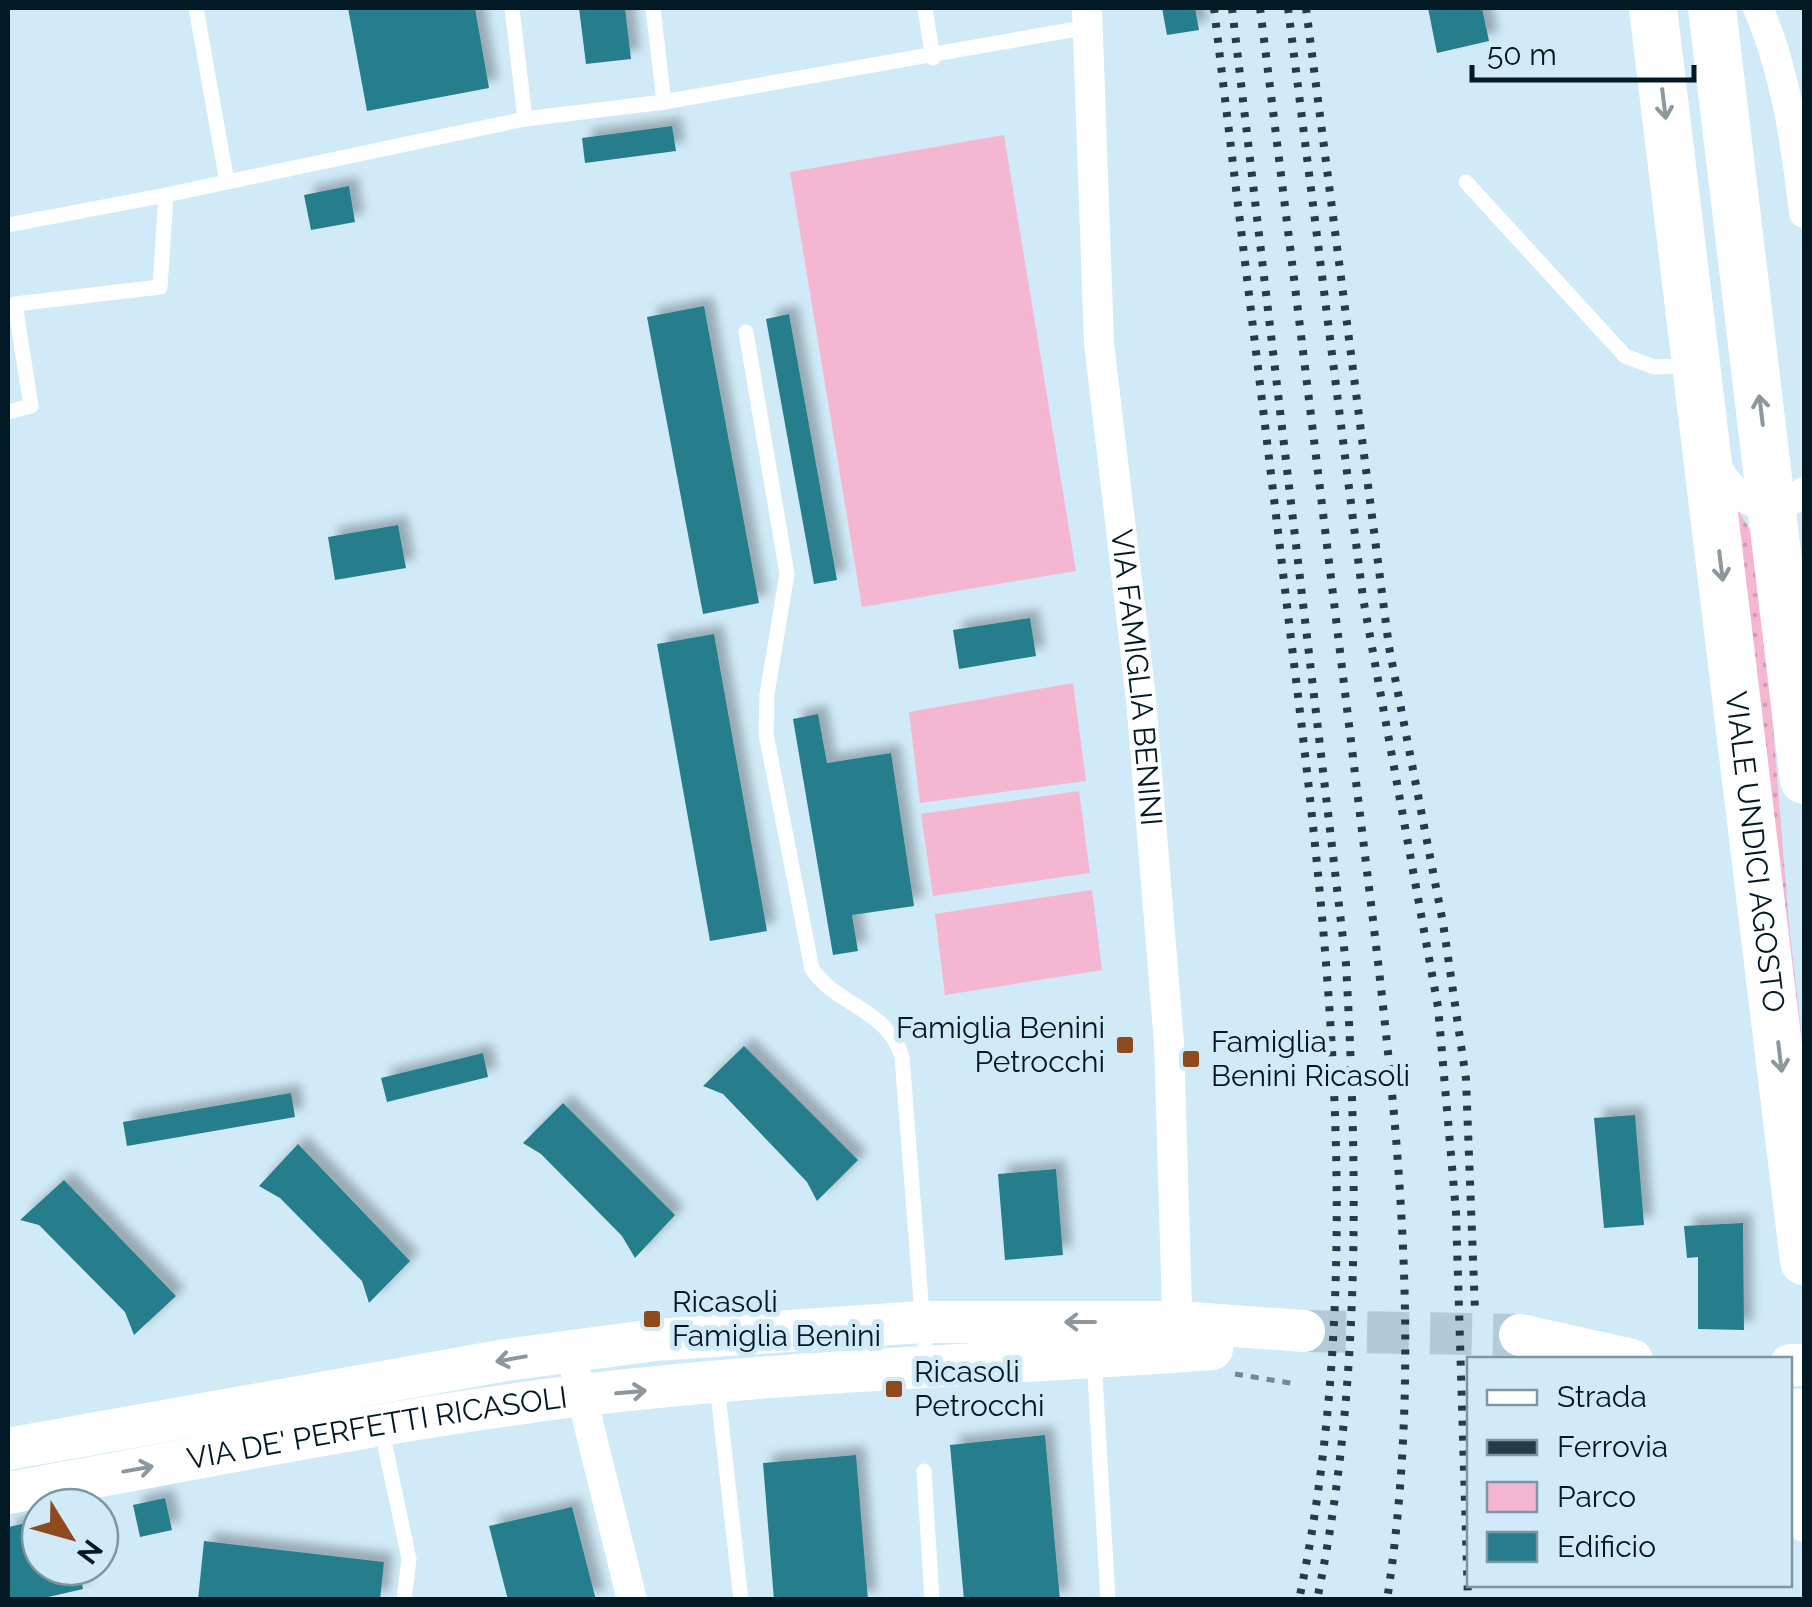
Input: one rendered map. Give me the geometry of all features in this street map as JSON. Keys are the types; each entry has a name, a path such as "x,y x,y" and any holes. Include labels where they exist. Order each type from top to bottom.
{"main road":[{"name":"VIALE UNDICI AGOSTO","path":"1653,8 1804,1261"},
{"name":"VIALE UNDICI AGOSTO","path":"1712,8 1788,499 1804,780"},
{"name":"VIA DE' PERFETTI RICASOLI","path":"8,1448 570,1349 922,1322 1178,1336 1299,1331"},
{"name":"VIA DE' PERFETTI RICASOLI","path":"8,1493 381,1425 580,1396 1094,1354 1178,1336"},
{"path":"1559,1357 1523,1336 1618,1357"}],"street":[{"path":"1758,8 1799,125 1804,213"},
{"path":"1769,8 1773,44"},
{"name":"VIA FAMIGLIA BENINI","path":"1087,17 1099,343 1141,699 1169,1043 1178,1336"},
{"name":"VIALE UNDICI AGOSTO","path":"1704,442 1720,475 1738,495 1756,506 1788,499"},
{"path":"733,1383 764,1367 762,1343 744,1334"},
{"path":"570,1349 632,1600"},
{"path":"1792,1437 1804,1527"}],"lane":[{"path":"196,8 227,182"},
{"path":"512,8 525,119"},
{"path":"653,8 664,102"},
{"path":"925,8 934,58"},
{"path":"8,225 525,119 664,102 934,58 1087,17"},
{"path":"1466,182 1625,356 1654,367 1696,365"},
{"path":"8,412 30,406 15,304 160,287 166,195"},
{"path":"746,332 786,574 766,694 766,734 812,968 830,988 882,1021 902,1057 926,1368"},
{"path":"1094,1354 1108,1600"},
{"path":"733,1383 741,1600"},
{"path":"381,1425 409,1559 404,1600"},
{"path":"924,1471 932,1600"}],"green space":[{"path":"1004,135 1076,571 862,607 790,172"},
{"path":"1733,510 1738,510 1754,536 1804,1057 1804,1118"},
{"path":"1073,683 1086,781 920,803 909,712"},
{"path":"1079,791 1090,873 933,896 921,814"},
{"path":"1092,890 1102,970 945,995 935,914"}],"building":[{"path":"348,8 475,8 489,88 367,111"},
{"path":"579,8 625,8 631,59 586,64"},
{"path":"1162,8 1195,8 1199,30 1167,35"},
{"path":"1428,8 1482,8 1489,41 1437,53"},
{"path":"672,126 676,151 585,163 582,138"},
{"path":"349,186 355,222 311,230 304,195"},
{"path":"704,306 759,603 703,614 647,317"},
{"path":"789,314 837,580 814,584 766,319"},
{"path":"398,525 406,568 335,580 328,537"},
{"path":"1030,618 1036,656 959,669 953,630"},
{"path":"714,634 767,931 710,941 657,644"},
{"path":"818,714 827,763 891,753 914,906 852,915 858,951 833,955 793,719"},
{"path":"744,1046 858,1160 817,1201 807,1182 723,1094 703,1086"},
{"path":"483,1053 488,1077 387,1102 381,1078"},
{"path":"291,1093 295,1117 127,1146 123,1122"},
{"path":"563,1103 675,1215 635,1258 622,1236 541,1154 523,1143"},
{"path":"1635,1115 1644,1225 1604,1228 1594,1118"},
{"path":"298,1144 410,1261 369,1303 362,1281 280,1198 259,1186"},
{"path":"1056,1169 1063,1255 1005,1260 998,1174"},
{"path":"64,1180 176,1296 134,1335 125,1312 39,1225 20,1220"},
{"path":"1743,1223 1744,1330 1698,1329 1698,1257 1687,1258 1684,1226"},
{"path":"1045,1435 1060,1600 964,1600 950,1445"},
{"path":"856,1455 868,1600 774,1600 763,1463"},
{"path":"165,1498 172,1530 140,1537 133,1505"},
{"path":"572,1507 596,1600 508,1600 489,1526"},
{"path":"20,1524 20,1587 83,1589 35,1600 8,1600 8,1527"},
{"path":"204,1541 384,1562 380,1600 198,1600"}],"tunnel":[{"path":"1304,1331 1520,1335"}],"railway":[{"path":"1214,8 1305,752 1335,1115 1337,1237 1332,1358 1320,1479 1299,1600"},
{"path":"1232,8 1346,964 1354,1203 1349,1363 1342,1442 1317,1600"},
{"path":"1260,8 1392,1094 1405,1296 1405,1397 1387,1600"},
{"path":"1288,8 1363,598 1438,1007 1456,1212 1467,1568"},
{"path":"1306,8 1389,647 1443,923 1466,1079 1475,1310"},
{"path":"1468,1587 1468,1600"}],"place":[{"name":"Famiglia Benini Petrocchi","path":"1125,1045"},
{"name":"Famiglia Benini Ricasoli","path":"1191,1059"},
{"name":"Ricasoli Famiglia Benini","path":"652,1319"},
{"name":"Ricasoli Petrocchi","path":"894,1389"}]}
